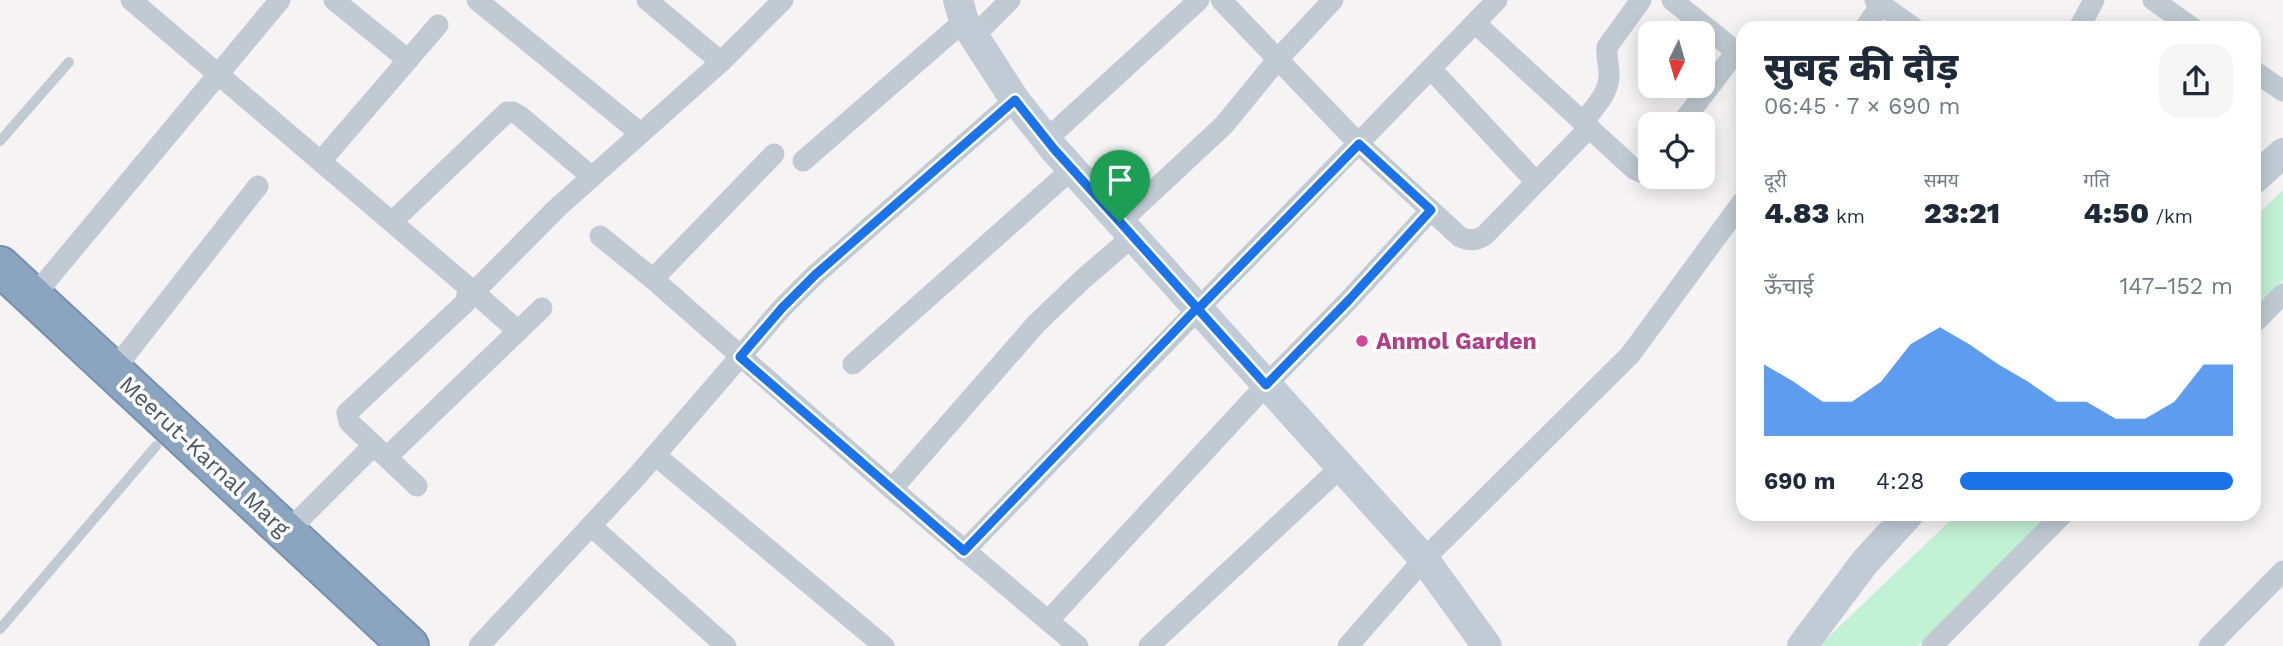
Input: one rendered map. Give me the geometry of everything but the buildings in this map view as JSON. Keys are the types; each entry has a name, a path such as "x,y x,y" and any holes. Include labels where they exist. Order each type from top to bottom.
{"highway":[{"name":"Meerut-Karnal Marg","path":"0,266 16,299 113,371 410,646"},
{"path":"16,299 156,446 371,646"}],"street":[{"path":"16,299 219,75 280,0"},
{"path":"334,0 408,60"},
{"path":"477,0 640,134"},
{"path":"648,0 721,61"},
{"path":"417,486 349,422 347,412 350,408 466,302 471,290 557,208 721,61 783,0"},
{"path":"803,161 965,19 1010,0"},
{"path":"1046,140 1199,0"},
{"path":"1222,0 1359,144 1460,237 1468,240 1480,239 1536,182 1586,125 1607,87 1607,47 1641,0"},
{"path":"892,489 1036,324 1083,279 1224,125 1278,59 1333,0"},
{"path":"964,551 1497,0"},
{"path":"1672,0 1736,51"},
{"path":"2154,0 2183,21"},
{"path":"1868,21 1878,2 1904,21"},
{"path":"140,3 219,75 393,221 518,331"},
{"path":"965,19 1015,100 1046,140 1424,559 1487,646"},
{"path":"1475,23 1638,171"},
{"path":"321,161 438,25"},
{"path":"1691,112 1736,59"},
{"path":"1431,69 1536,182"},
{"path":"2261,76 2283,91"},
{"path":"480,646 655,455 782,308 815,275 1015,100"},
{"path":"393,221 507,112 520,116 592,177"},
{"path":"2261,173 2283,153"},
{"path":"653,279 774,154"},
{"path":"853,364 1072,169"},
{"path":"113,371 258,186"},
{"path":"1048,621 1431,210"},
{"path":"1348,646 1424,559 1630,355 1736,211"},
{"path":"600,236 653,279 964,551 1078,646"},
{"path":"2261,316 2283,294"},
{"path":"287,533 542,308"},
{"path":"655,455 884,646"},
{"path":"1149,646 1340,467"},
{"path":"1802,646 1865,562 1903,521"},
{"path":"1932,646 2056,521"},
{"path":"591,526 726,646"},
{"path":"2211,645 2283,571"}],"lane":[{"path":"0,141 69,62"},
{"path":"0,629 156,446"}],"green space":[{"path":"2283,190 2283,280 2261,302 2261,211"},
{"path":"1950,521 2043,521 1918,646 1819,646"}],"place":[{"name":"Anmol Garden","path":"1362,341"}],"route":[{"path":"1015,100 1054,149 1120,222 1198,309 1359,144 1431,210 1266,385 1197,308 964,551 740,357 815,275 1015,100"}]}
